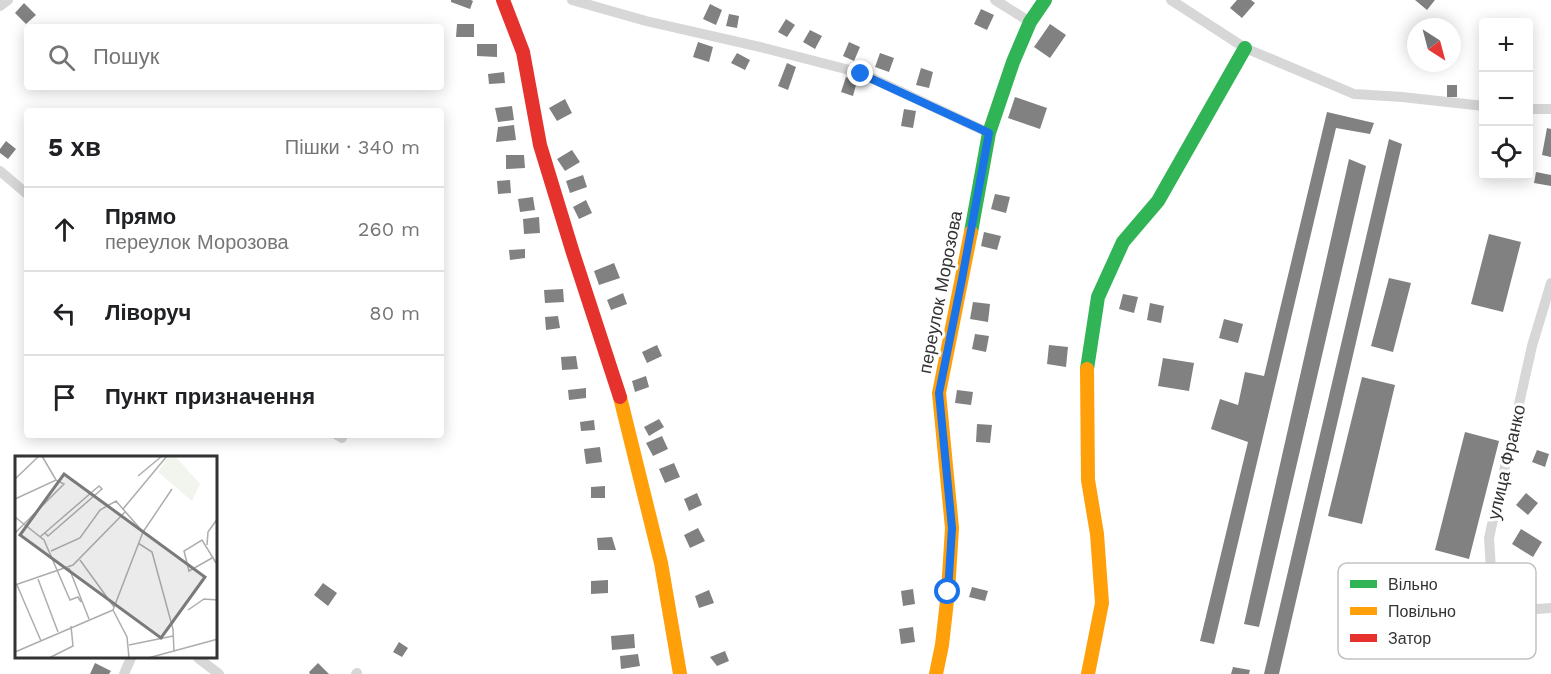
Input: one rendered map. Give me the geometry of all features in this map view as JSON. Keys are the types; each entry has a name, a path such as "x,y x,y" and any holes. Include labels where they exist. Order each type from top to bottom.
{"street":[{"path":"0,6 8,0"},
{"path":"503,0 523,52 540,145 617,385 661,563 680,674"},
{"path":"572,0 646,21 753,45 861,74 989,133"},
{"path":"995,0 1030,22"},
{"name":"переулок Морозова","path":"936,674 948,592 952,528 939,393 989,133 1013,62 1030,22 1045,0"},
{"path":"1171,0 1245,48 1354,94 1479,105"},
{"path":"1088,674 1102,603 1097,534 1088,480 1086,373 1098,297 1123,242 1158,201 1245,48"},
{"path":"1533,109 1551,109"},
{"path":"0,171 24,191"},
{"name":"улица Франко","path":"1491,563 1489,538 1532,346 1551,283"},
{"name":"улица Франко","path":"1536,609 1551,608"},
{"path":"124,674 130,659"},
{"path":"200,659 219,674"}],"building":[{"path":"451,0 473,1 470,9 451,2"},
{"path":"1237,0 1251,0 1255,3 1242,18 1230,8"},
{"path":"1415,0 1435,0 1427,10"},
{"path":"24,3 36,15 26,24 15,13"},
{"path":"710,4 722,10 716,25 703,19"},
{"path":"981,9 994,15 987,30 974,24"},
{"path":"729,14 739,16 737,28 726,26"},
{"path":"786,19 795,25 787,37 778,32"},
{"path":"457,24 474,24 474,37 456,37"},
{"path":"1050,24 1066,35 1050,58 1034,47"},
{"path":"810,30 822,36 815,49 803,42"},
{"path":"698,42 713,47 709,62 693,57"},
{"path":"849,42 860,47 854,61 843,56"},
{"path":"477,44 497,44 497,57 477,56"},
{"path":"737,53 750,60 745,70 731,63"},
{"path":"880,53 894,58 889,72 875,67"},
{"path":"787,63 796,67 788,90 778,86"},
{"path":"921,68 933,72 929,88 916,85"},
{"path":"504,72 505,83 489,84 488,74"},
{"path":"846,77 857,81 853,96 841,92"},
{"path":"1447,85 1457,85 1457,97 1447,97"},
{"path":"1015,97 1047,108 1040,129 1008,118"},
{"path":"565,99 572,113 557,121 549,108"},
{"path":"512,106 514,120 498,122 495,108"},
{"path":"904,109 916,111 913,128 901,126"},
{"path":"1327,112 1374,123 1370,134 1336,128 1214,644 1200,641 1248,442 1211,429 1220,399 1238,405 1245,372 1264,376"},
{"path":"514,125 516,140 496,142 498,127"},
{"path":"1547,128 1551,129 1551,157 1542,155"},
{"path":"1389,139 1402,144 1279,674 1264,674"},
{"path":"6,141 16,149 8,159 0,153"},
{"path":"572,150 580,162 565,171 557,159"},
{"path":"506,155 524,155 525,168 506,169"},
{"path":"1349,159 1366,166 1259,627 1244,624"},
{"path":"1536,172 1551,175 1551,186 1534,183"},
{"path":"583,175 587,187 570,193 566,181"},
{"path":"510,180 511,193 498,194 497,181"},
{"path":"995,194 1010,197 1006,213 991,209"},
{"path":"533,197 535,210 520,212 518,199"},
{"path":"586,200 592,213 579,219 573,207"},
{"path":"539,217 540,233 524,234 523,219"},
{"path":"984,232 1001,236 997,250 981,246"},
{"path":"1489,234 1521,242 1503,312 1471,304"},
{"path":"525,249 525,258 510,260 509,250"},
{"path":"614,263 620,278 599,285 594,271"},
{"path":"1389,278 1411,283 1393,352 1371,346"},
{"path":"563,289 564,302 545,303 544,290"},
{"path":"623,293 627,304 611,310 607,300"},
{"path":"1123,294 1138,297 1134,313 1119,309"},
{"path":"973,302 990,304 988,322 970,319"},
{"path":"1150,303 1164,306 1161,323 1147,320"},
{"path":"558,316 560,328 546,330 545,317"},
{"path":"1224,319 1243,324 1238,343 1219,338"},
{"path":"975,334 989,336 986,352 972,349"},
{"path":"657,345 662,356 647,363 642,352"},
{"path":"1049,345 1068,347 1066,367 1047,364"},
{"path":"576,356 578,369 562,370 561,357"},
{"path":"1163,358 1194,363 1189,391 1158,386"},
{"path":"646,376 649,387 635,392 632,381"},
{"path":"1362,377 1395,385 1362,524 1328,516"},
{"path":"586,388 586,398 569,400 568,390"},
{"path":"957,390 973,392 971,405 955,403"},
{"path":"659,419 664,427 649,436 644,427"},
{"path":"594,420 595,430 581,431 580,422"},
{"path":"977,424 992,425 990,443 976,442"},
{"path":"1465,432 1499,441 1469,559 1435,550"},
{"path":"662,436 668,449 653,456 646,443"},
{"path":"600,447 602,462 586,464 584,449"},
{"path":"1537,450 1549,454 1545,467 1532,462"},
{"path":"674,463 680,477 665,483 659,469"},
{"path":"605,486 605,498 591,498 591,487"},
{"path":"697,493 702,505 689,511 684,499"},
{"path":"1526,493 1538,503 1528,515 1516,505"},
{"path":"698,528 705,541 690,548 684,535"},
{"path":"1521,529 1542,542 1533,557 1512,544"},
{"path":"612,537 616,550 598,550 597,538"},
{"path":"608,580 608,593 591,594 591,581"},
{"path":"323,583 337,593 328,606 314,595"},
{"path":"972,587 988,591 985,601 969,597"},
{"path":"913,589 915,604 903,606 901,591"},
{"path":"709,590 714,603 699,608 695,596"},
{"path":"913,627 915,642 901,644 899,629"},
{"path":"634,634 635,648 612,650 611,636"},
{"path":"399,642 408,648 402,657 393,652"},
{"path":"725,651 729,661 717,666 710,657"},
{"path":"638,654 640,666 621,669 620,656"},
{"path":"95,663 111,671 109,674 90,674"},
{"path":"318,663 329,674 310,674 309,672"},
{"path":"1233,667 1250,670 1249,674 1231,674"}],"traffic: fast":[{"path":"971,232 989,133 1013,62 1030,22 1045,0"},
{"path":"1087,369 1098,297 1123,242 1158,201 1245,48"}],"traffic: slow":[{"path":"936,674 948,592 952,528 939,393 971,232"},
{"path":"1087,369 1088,480 1097,534 1102,603 1088,674"},
{"path":"620,397 661,563 680,674"}],"traffic: jam":[{"path":"503,0 523,52 540,145 620,397"}],"route":[{"path":"861,74 989,133 939,393 952,528 948,592"}]}
